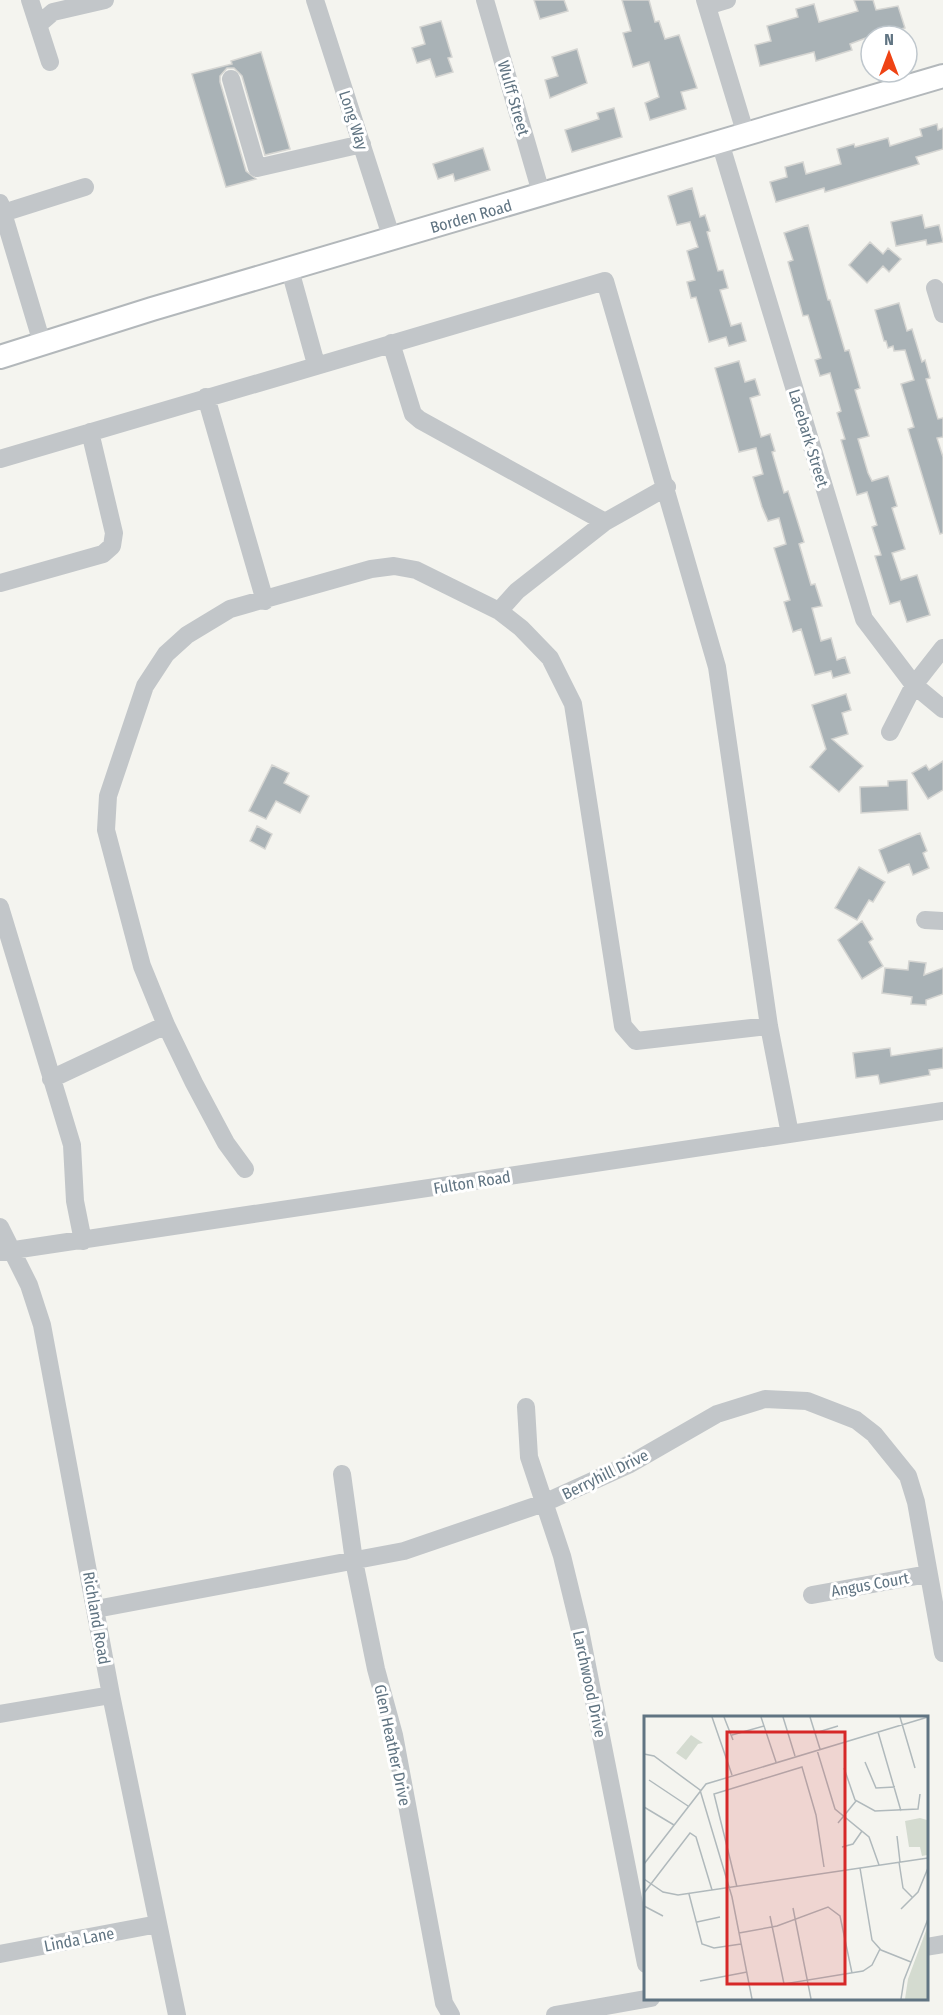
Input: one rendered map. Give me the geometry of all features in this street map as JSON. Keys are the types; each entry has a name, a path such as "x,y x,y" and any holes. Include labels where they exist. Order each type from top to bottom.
{"main road":[{"name":"Borden Road","path":"0,357 943,76"}],"street":[{"path":"30,0 50,62"},
{"path":"38,25 53,12 105,0"},
{"name":"Long Way","path":"315,0 392,239"},
{"name":"Wulff Street","path":"485,0 542,195"},
{"path":"727,0 706,3 746,135"},
{"path":"231,79 257,168 362,144"},
{"name":"Lacebark Street","path":"720,142 864,619 914,685 943,709"},
{"path":"42,343 2,208 85,187"},
{"path":"290,270 316,364"},
{"path":"0,459 316,364 605,281 667,487 717,667 769,1026 790,1134"},
{"path":"935,288 943,314"},
{"path":"391,343 413,414 420,420 605,522"},
{"path":"206,397 265,601"},
{"path":"0,583 103,554 112,546 114,533 90,432"},
{"path":"499,611 517,591 605,522 667,487"},
{"path":"245,1169 226,1143 166,1025 142,966 106,830 108,796 145,686 166,654 187,635 230,609 265,601 371,569 394,566 416,570 499,611 521,628 550,658 573,704 623,1026 636,1041 769,1026"},
{"path":"890,732 914,685 943,648"},
{"path":"0,907 72,1145 75,1201 83,1241"},
{"path":"51,1079 166,1025"},
{"name":"Fulton Road","path":"7,1252 943,1111"},
{"name":"Richland Road","path":"0,1227 7,1252 29,1285 42,1325 111,1695 177,2015"},
{"name":"Berryhill Drive","path":"96,1609 404,1551 507,1518 544,1503 630,1464 717,1414 765,1399 807,1401 856,1420 874,1434 908,1476 916,1502 943,1653"},
{"name":"Larchwood Drive","path":"526,1407 530,1457 562,1556 638,1873 644,1941"},
{"name":"Glen Heather Drive","path":"342,1474 354,1561 376,1669 394,1735 444,2003 451,2015"},
{"name":"Angus Court","path":"812,1595 928,1574"},
{"path":"0,1714 111,1695"},
{"name":"Linda Lane","path":"0,1954 158,1924"},
{"path":"928,1947 943,1944"},
{"path":"555,2015 644,1999"},
{"path":"652,2000 655,2015"}],"building":[{"path":"534,0 564,0 568,11 540,19"},
{"path":"622,0 649,0 655,22 659,21 665,39 679,35 697,88 681,92 686,109 650,120 645,103 659,97 649,62 633,67 623,33 631,31"},
{"path":"854,0 873,0 876,10 898,6 904,24 859,24 859,41 850,44 852,50 816,61 814,52 760,66 755,45 771,41 767,26 798,17 796,9 814,4 819,22 858,11"},
{"path":"441,21 452,57 448,58 453,72 436,77 430,59 417,63 412,48 425,44 420,27"},
{"path":"577,49 587,83 550,98 545,80 558,76 552,57"},
{"path":"261,52 290,149 265,155 242,76 234,68 227,68 220,76 220,82 246,171 256,179 226,187 192,74 232,64 231,61"},
{"path":"614,108 622,137 572,152 565,130 599,119 597,113"},
{"path":"937,124 938,130 943,128 943,149 916,157 919,164 825,192 824,188 776,202 770,182 787,177 785,167 803,162 806,174 841,164 837,149 854,144 855,147 888,138 890,146 922,136 920,129"},
{"path":"483,148 490,170 455,181 453,174 438,179 433,164"},
{"path":"692,188 700,217 705,215 710,231 707,232 718,271 723,270 728,288 720,290 731,326 741,323 746,341 729,346 726,337 709,342 696,297 691,298 687,282 695,280 687,251 698,247 690,222 677,225 668,196"},
{"path":"922,215 925,228 939,225 943,242 927,245 926,240 896,246 891,222"},
{"path":"808,225 828,300 830,300 845,351 849,350 860,388 855,390 869,436 858,439 868,473 872,481 888,476 897,506 892,508 905,549 892,553 901,580 917,575 930,615 907,622 900,601 890,604 875,556 881,555 872,527 877,525 867,492 857,495 841,440 845,439 837,413 841,411 830,373 820,376 815,360 821,358 808,315 803,316 788,262 793,260 784,233"},
{"path":"870,242 883,254 888,248 901,259 889,272 883,266 867,283 849,265"},
{"path":"899,303 907,331 912,329 922,362 925,360 930,378 926,379 938,419 943,418 943,437 937,438 943,457 943,533 940,534 908,429 914,427 901,384 914,380 905,350 894,351 893,346 888,348 884,341 875,310"},
{"path":"739,361 745,382 755,379 760,395 750,398 761,437 770,434 775,451 772,452 784,493 788,491 804,542 799,544 811,585 815,584 822,606 812,608 821,641 831,638 837,660 845,657 850,673 833,678 831,671 815,675 801,629 793,632 784,602 790,600 774,548 786,544 779,518 768,521 762,507 753,477 763,474 756,448 739,452 715,368"},
{"path":"846,694 851,710 842,713 848,734 832,739 863,766 839,792 810,767 826,749 812,705"},
{"path":"943,761 943,790 928,799 912,773 926,765 929,770"},
{"path":"272,765 289,773 284,783 309,796 300,813 276,801 266,819 249,811"},
{"path":"907,780 908,810 861,813 860,787 888,786 888,781"},
{"path":"257,826 272,834 265,849 250,841"},
{"path":"920,833 927,851 923,853 929,868 913,875 909,864 888,873 879,850"},
{"path":"859,867 885,882 873,902 869,900 857,920 835,908"},
{"path":"862,921 873,939 869,942 883,966 862,979 838,940"},
{"path":"909,961 926,963 924,975 943,968 943,994 926,1000 926,1005 911,1004 912,997 882,993 885,968 908,970"},
{"path":"890,1048 891,1056 943,1048 943,1068 929,1070 930,1075 880,1084 878,1075 856,1078 853,1053"}]}
